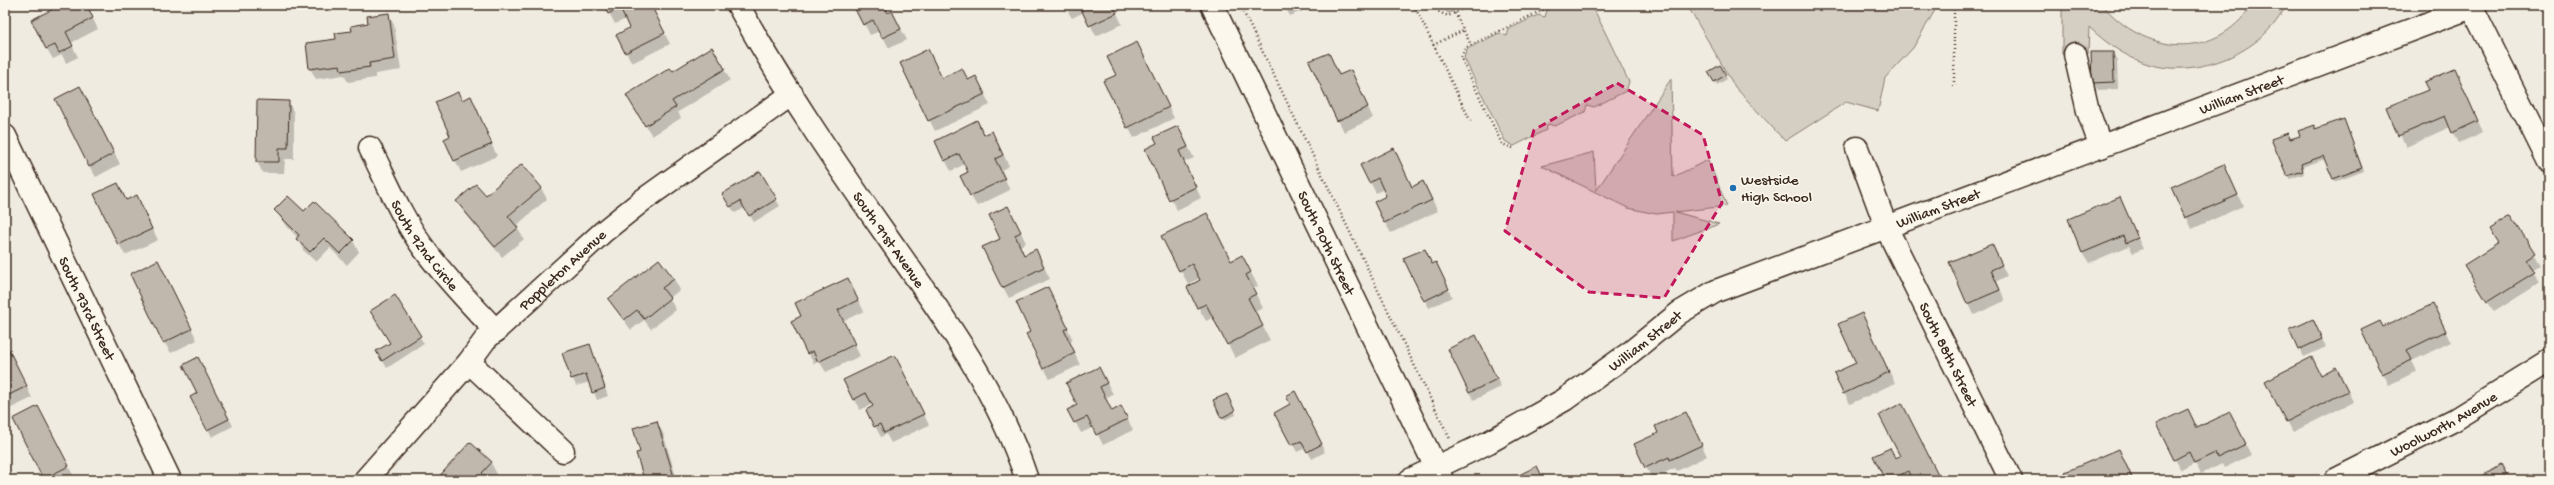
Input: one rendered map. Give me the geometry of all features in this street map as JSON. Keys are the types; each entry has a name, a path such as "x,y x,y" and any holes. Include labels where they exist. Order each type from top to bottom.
{"street":[{"name":"South 91st Avenue","path":"738,5 792,94 847,179 957,337 980,374 1005,425 1027,480"},
{"name":"South 90th Street","path":"1212,5 1439,474"},
{"name":"William Street","path":"1439,474 1489,442 1564,400 1706,296 1887,229 2472,6"},
{"path":"2472,6 2549,162"},
{"path":"2075,54 2088,112 2101,147"},
{"name":"Poppleton Avenue","path":"365,480 468,362 485,340 603,232 643,200 792,94"},
{"name":"South 93rd Street","path":"5,136 170,480"},
{"name":"South 92nd Circle","path":"370,148 401,212 424,249 445,276 496,331"},
{"name":"South 88th Street","path":"1857,148 1887,229 2011,480"},
{"name":"Woolworth Avenue","path":"2335,480 2454,420 2549,361"},
{"path":"468,362 563,451"},
{"path":"1410,480 1439,474"}],"path":[{"path":"1240,5 1451,442"},
{"path":"1414,5 1471,122"},
{"path":"1434,5 1437,11 1448,16 1471,5"},
{"path":"1513,148 1502,144 1461,58 1465,48 1554,5"},
{"path":"1954,5 1954,87"},
{"path":"1455,13 1471,45"},
{"path":"1433,45 1464,30"}],"highlighted area":[{"path":"1617,83 1703,135 1722,203 1664,298 1589,292 1505,231 1534,130"}],"shaded area":[{"path":"1438,5 1465,5 1449,13"},
{"path":"1559,5 1592,5 1629,82 1626,91 1594,107 1587,105 1585,112 1555,126 1548,124 1546,130 1514,146 1505,141 1464,58 1467,49 1499,33 1507,36 1509,29 1538,15 1545,17 1547,10"},
{"path":"1687,5 1938,5 1913,48 1885,78 1878,111 1846,102 1785,141 1735,87"},
{"path":"2062,5 2103,5 2119,21 2138,34 2158,42 2179,45 2199,43 2219,36 2237,23 2252,5 2286,5 2276,22 2262,37 2246,49 2207,65 2187,68 2167,68 2148,64 2131,58 2102,39 2089,27 2088,54 2062,54"},
{"path":"1671,79 1673,177 1708,160 1727,206 1675,212 1719,224 1673,241 1673,212 1656,214 1628,208 1542,166 1594,152 1596,191"}],"building":[{"path":"61,5 87,5 93,18 66,32 73,46 59,53 55,45 46,49 31,20"},
{"path":"604,5 651,5 665,33 625,53 616,35 629,28 620,8 608,14"},
{"path":"853,5 884,5 888,13 892,11 901,29 882,38 873,20 863,25"},
{"path":"1079,5 1113,5 1117,13 1089,26"},
{"path":"1283,5 1295,5 1285,10"},
{"path":"389,13 395,59 369,63 370,67 341,71 340,65 309,69 306,43 336,39 335,33 352,31 351,26 368,23 367,16"},
{"path":"1137,42 1169,107 1127,128 1103,81 1116,75 1107,57"},
{"path":"712,47 725,69 672,101 676,107 645,126 626,95 670,68 673,71"},
{"path":"928,49 942,78 962,68 968,80 976,76 985,94 928,121 900,63"},
{"path":"2091,52 2113,52 2114,82 2092,83"},
{"path":"1329,53 1339,75 1351,70 1368,107 1337,121 1309,61"},
{"path":"1720,65 1726,75 1714,82 1708,72"},
{"path":"2455,69 2478,121 2452,133 2445,116 2398,136 2386,107 2428,90 2424,82"},
{"path":"80,86 114,153 89,167 55,99"},
{"path":"458,92 462,100 471,96 492,144 454,161 444,139 450,136 435,102"},
{"path":"257,100 289,101 288,148 279,148 279,162 256,162"},
{"path":"2344,119 2362,168 2333,179 2323,156 2301,164 2303,171 2287,176 2271,139 2288,133 2290,139 2300,136 2298,131 2315,125 2315,129"},
{"path":"977,120 984,135 992,131 1003,155 995,159 1005,179 970,196 960,176 968,172 959,154 944,161 935,141"},
{"path":"1178,126 1188,147 1179,151 1196,187 1169,200 1145,149 1157,143 1154,137"},
{"path":"1394,148 1412,187 1423,181 1432,200 1384,223 1374,202 1386,196 1378,178 1369,183 1360,165"},
{"path":"522,164 542,188 508,216 518,228 495,247 456,201 476,184 486,195"},
{"path":"2224,164 2238,195 2185,218 2171,187"},
{"path":"760,171 777,199 749,216 740,201 730,207 722,194"},
{"path":"118,183 126,200 137,195 152,229 118,245 94,194"},
{"path":"288,196 304,211 314,201 354,240 340,254 324,238 310,252 296,239 299,235 274,210"},
{"path":"2120,197 2138,238 2126,243 2123,236 2082,253 2068,219"},
{"path":"1008,206 1021,232 1015,235 1024,255 1036,249 1044,267 1002,288 982,247 1000,239 989,215"},
{"path":"1207,213 1231,261 1242,255 1251,272 1246,275 1256,294 1248,298 1263,326 1227,345 1206,304 1197,308 1187,287 1200,280 1192,264 1179,271 1161,236"},
{"path":"2511,216 2535,253 2526,259 2535,272 2487,302 2464,265 2499,243 2490,229"},
{"path":"1992,244 2002,265 1991,270 2000,290 1967,304 1949,262"},
{"path":"1425,249 1432,264 1436,262 1449,289 1424,301 1403,258"},
{"path":"659,259 674,279 662,288 670,298 644,319 637,310 624,320 608,299"},
{"path":"158,260 192,329 163,343 130,274"},
{"path":"848,278 858,300 838,310 855,344 818,362 813,351 807,354 791,321 801,316 795,303"},
{"path":"1048,287 1068,328 1064,330 1075,353 1043,369 1026,334 1030,332 1016,302"},
{"path":"395,295 421,336 382,361 376,351 390,343 370,311"},
{"path":"2433,304 2446,331 2407,350 2412,360 2382,374 2361,330 2380,321 2383,327"},
{"path":"1862,313 1889,372 1843,394 1834,373 1856,363 1838,324"},
{"path":"2313,319 2322,339 2298,350 2289,330"},
{"path":"1476,335 1497,379 1469,393 1448,349"},
{"path":"5,342 27,386 5,397"},
{"path":"590,344 605,388 592,393 586,374 571,379 562,353"},
{"path":"895,355 924,414 884,433 880,424 874,427 866,410 873,406 866,393 853,400 843,380"},
{"path":"198,357 229,419 207,430 190,397 197,393 183,365"},
{"path":"2312,357 2321,375 2336,367 2348,391 2286,422 2265,381"},
{"path":"1099,367 1107,383 1100,387 1112,411 1121,406 1128,419 1096,435 1087,417 1074,423 1067,410 1077,405 1066,383"},
{"path":"1295,391 1322,444 1307,452 1301,441 1291,445 1274,413 1290,404 1286,396"},
{"path":"1227,394 1235,411 1221,418 1213,400"},
{"path":"1902,403 1941,480 1912,480 1908,471 1890,480 1885,480 1873,456 1890,448 1895,458 1900,456 1879,415"},
{"path":"38,406 69,466 43,479 13,419"},
{"path":"2188,409 2197,428 2230,412 2246,444 2217,458 2215,453 2194,463 2189,452 2174,460 2156,424"},
{"path":"1686,412 1702,445 1670,460 1669,457 1645,468 1634,444 1658,433 1655,426"},
{"path":"657,421 675,480 630,480 643,476 636,453 640,452 633,428"},
{"path":"470,442 492,462 482,473 489,480 436,480"},
{"path":"2119,449 2133,480 2069,480 2065,472"},
{"path":"2502,465 2510,480 2474,480"},
{"path":"1537,466 1544,480 1509,480"},
{"path":"1151,477 1152,480 1143,480"}],"place":[{"name":"Westside High School","path":"1733,188"}]}
